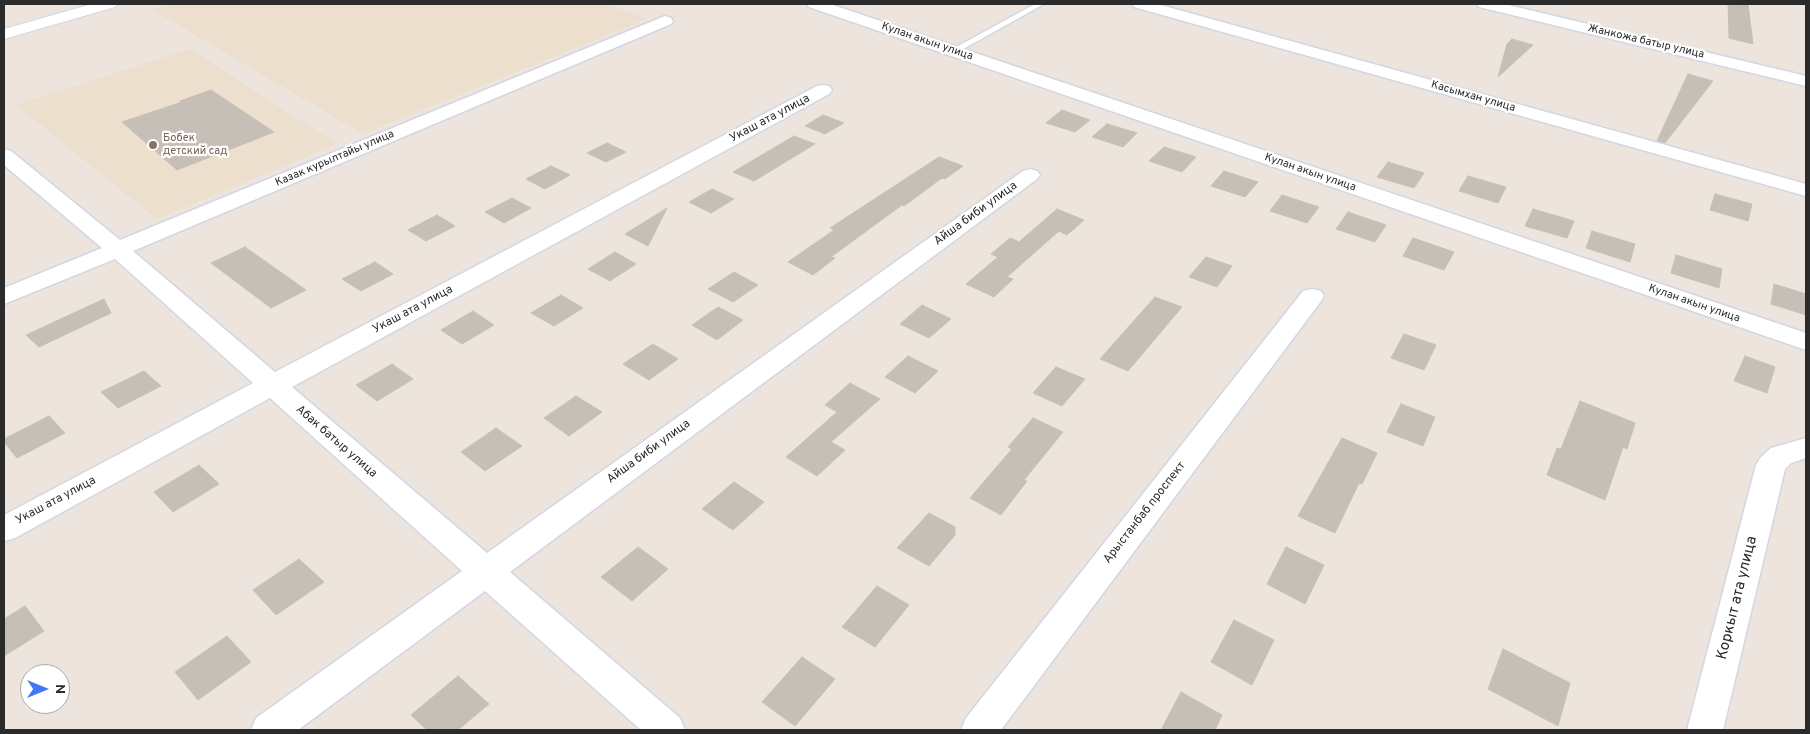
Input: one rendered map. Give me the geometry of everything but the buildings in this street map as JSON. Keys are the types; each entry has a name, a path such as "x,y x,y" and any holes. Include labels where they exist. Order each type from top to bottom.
{"street":[{"path":"4,25 81,4"},
{"path":"4,34 110,4"},
{"name":"Кулан акын улица","path":"815,4 1806,342"},
{"name":"Касымхан улица","path":"1140,4 1806,190"},
{"name":"Жанкожа батыр улица","path":"1485,4 1806,81"},
{"name":"Казак курылтайы улица","path":"4,297 665,21"},
{"name":"Укаш ата улица","path":"4,529 823,90"},
{"name":"Абак батыр улица","path":"4,155 118,249 484,572 667,730"},
{"name":"Айша биби улица","path":"269,730 1030,175"},
{"name":"Арыстанбаб проспект","path":"979,730 1312,296"},
{"name":"Коркыт ата улица","path":"1705,730 1771,465 1781,455 1806,448"}],"lane":[{"path":"953,51 1040,4"}],"shaded area":[{"path":"174,4 607,4 646,19 363,134 153,10"},
{"path":"190,49 337,144 157,219 16,105"}],"place":[{"name":"Бобек детский сад","path":"153,145"}]}
